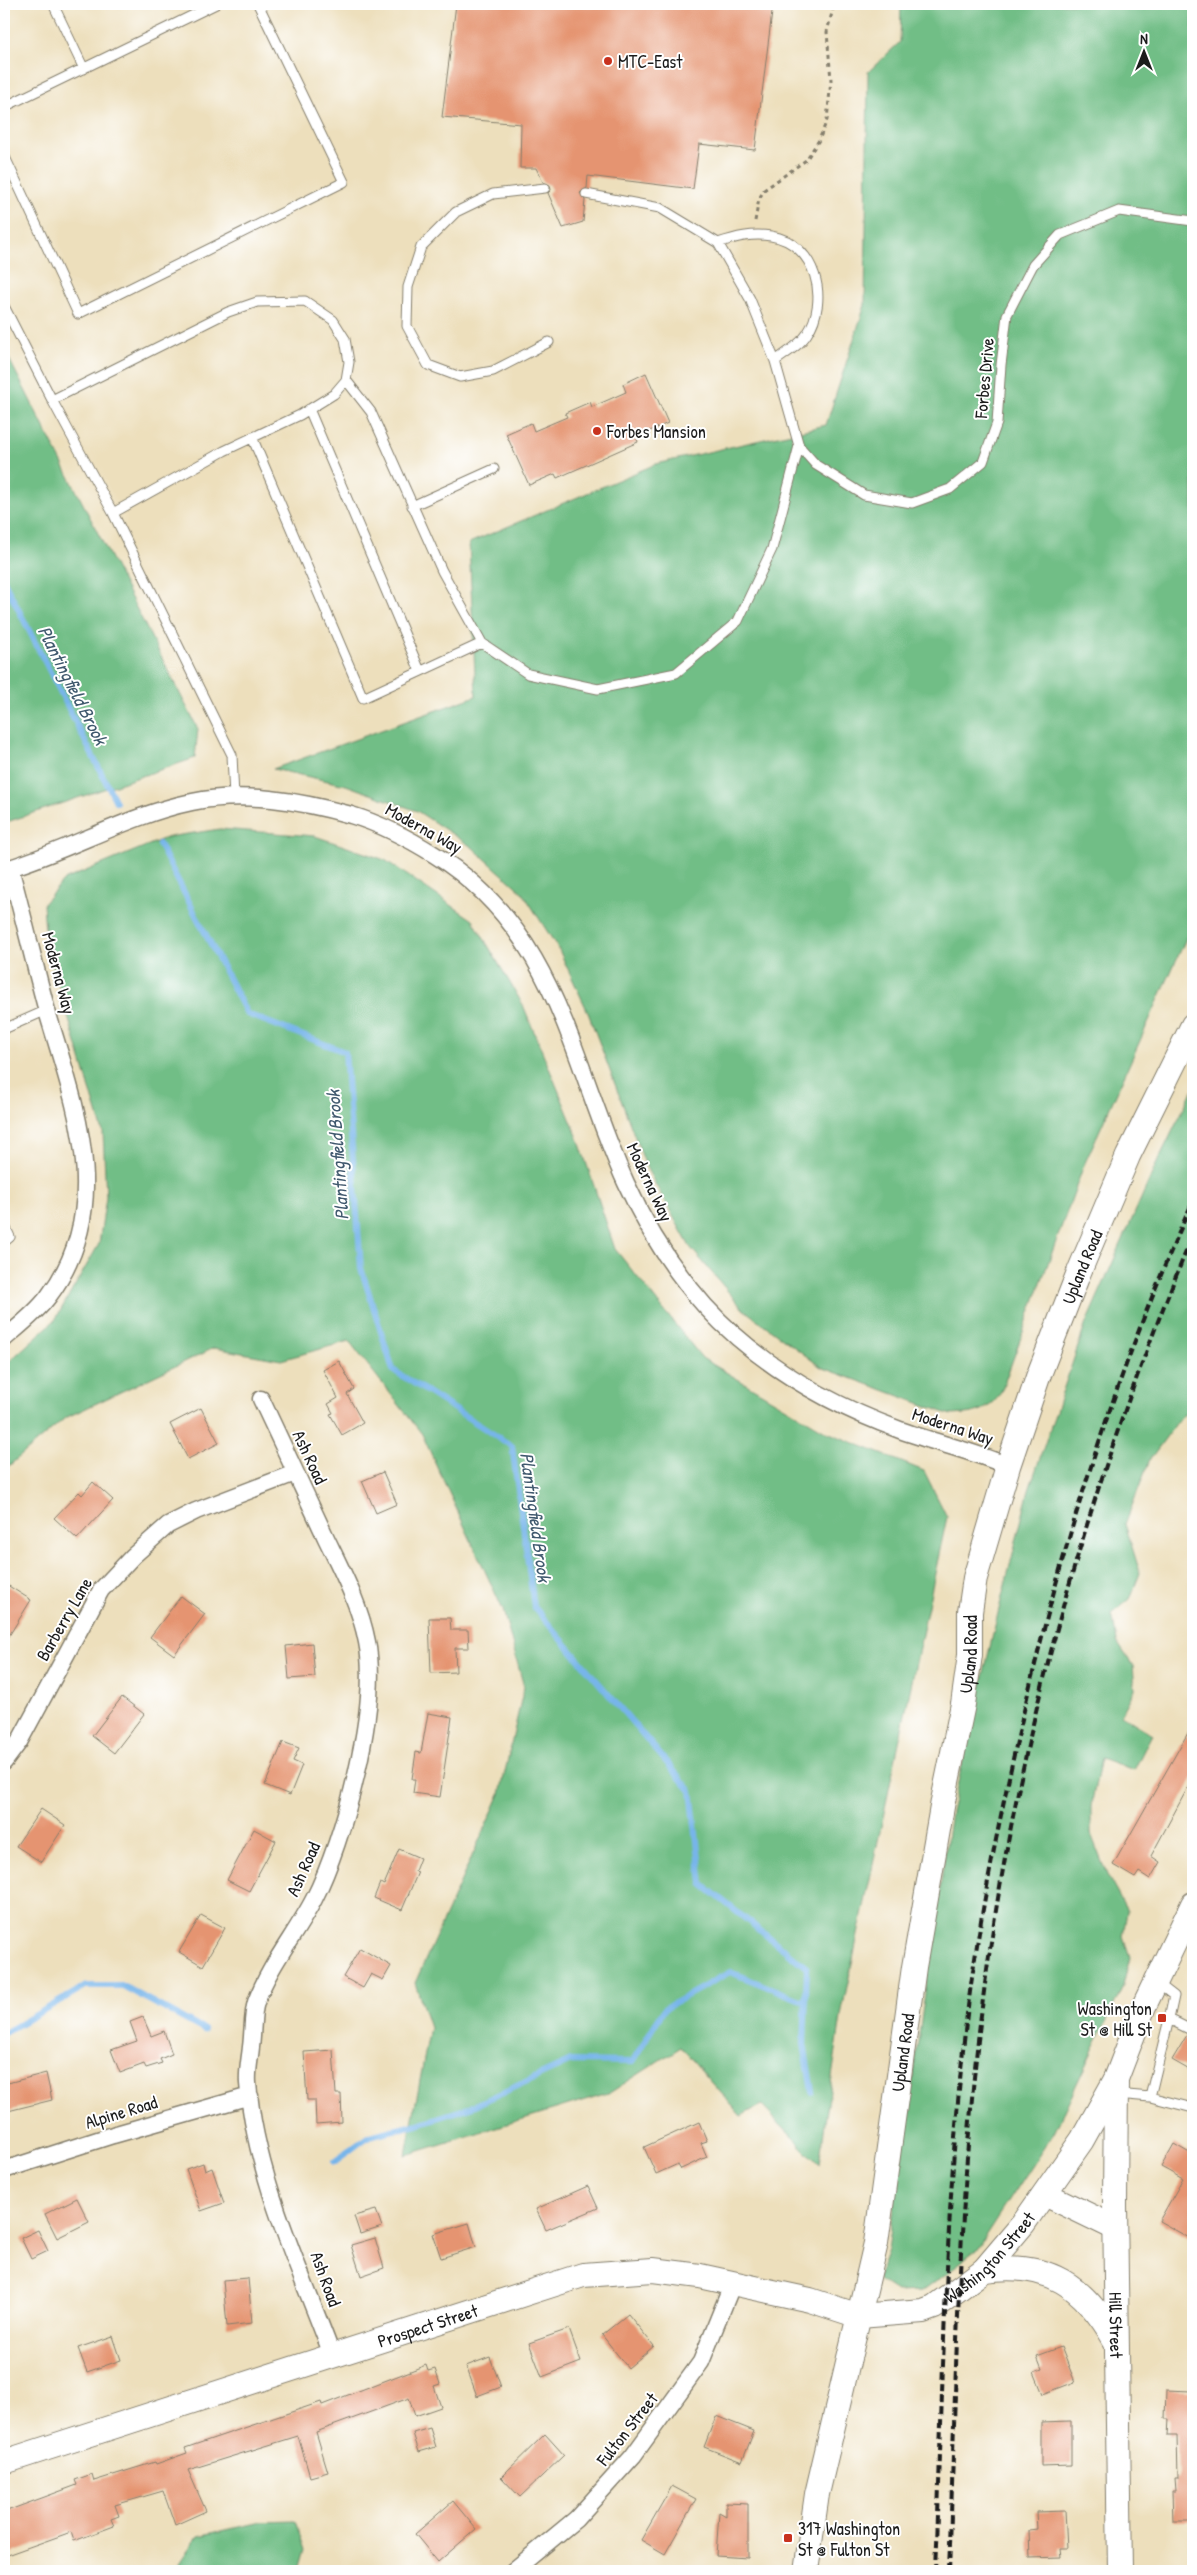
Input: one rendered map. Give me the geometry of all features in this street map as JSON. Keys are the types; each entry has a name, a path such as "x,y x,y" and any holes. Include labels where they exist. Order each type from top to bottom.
{"street":[{"name":"Moderna Way","path":"4,1339 47,1299 63,1276 81,1227 85,1200 84,1150 70,1086 7,867 48,856 150,814 193,801 234,797 276,798 321,807 369,821 412,840 472,880 504,912 532,955 566,1027 626,1185 668,1260 705,1305 772,1366 822,1396 904,1431 976,1453 1008,1466"},
{"name":"Upland Road","path":"859,2316 876,2243 927,1891 963,1704 970,1655 970,1612 975,1578 1008,1466 1038,1377 1102,1214 1128,1156 1193,1025"},
{"name":"Ash Road","path":"261,1399 361,1618 368,1645 369,1682 364,1735 350,1798 333,1854 313,1900 276,1960 256,2003 248,2081 256,2135 272,2192 332,2355"},
{"name":"Barberry Lane","path":"4,1762 19,1742 101,1590 133,1556 168,1525 196,1511 295,1473"},
{"name":"Washington Street","path":"859,2316 923,2311 934,2307 984,2270 1045,2194 1116,2087 1155,1982 1193,1904"},
{"name":"Hill Street","path":"1116,2087 1115,2228 1120,2571"},
{"name":"Alpine Road","path":"4,2170 113,2135 250,2096"},
{"path":"1045,2194 1115,2228"},
{"path":"984,2270 1016,2267 1031,2268 1056,2276 1082,2294 1095,2307 1116,2342"},
{"name":"Prospect Street","path":"4,2462 583,2275 653,2270 732,2283 810,2300 859,2316"},
{"name":"Fulton Street","path":"514,2571 576,2519 614,2479 643,2443 701,2362 732,2283"},
{"path":"806,2571 817,2494 859,2316"}],"lane":[{"path":"53,4 84,69"},
{"path":"4,107 216,4"},
{"path":"4,155 78,314 344,182 258,4"},
{"path":"545,188 492,194 456,212 421,248 408,287 407,326 428,365 460,377 492,370 549,342"},
{"path":"346,380 371,412 442,571 482,643 528,674 598,689 676,673 738,621 772,549 799,446 775,361 750,299 718,243 660,208 586,194"},
{"name":"Forbes Drive","path":"799,446 816,465 864,495 912,504 950,488 983,462 997,424 1000,365 1007,315 1033,265 1060,235 1119,211 1193,221"},
{"path":"718,243 753,234 773,236 792,245 806,259 816,277 820,297 816,317 806,335 775,361"},
{"path":"52,400 228,312 257,302 305,301 333,320 345,339 349,362 346,380 334,394 309,409 224,451 113,513"},
{"path":"4,306 113,513 232,755 234,797"},
{"path":"309,409 420,671"},
{"path":"252,437 363,698 482,643"},
{"path":"412,506 494,469"},
{"path":"4,1030 47,1010"},
{"path":"4,1224 10,1237 4,1242"},
{"path":"1150,2097 1174,1996 1155,1982"},
{"path":"1169,2019 1193,2031"},
{"path":"1116,2087 1193,2108"}],"path":[{"path":"753,234 759,199 764,190 806,160 819,140 827,120 831,80 827,32 834,5"}],"green space":[{"path":"901,4 1193,4 1193,923 1084,1165 1001,1392 992,1404 980,1411 951,1415 821,1367 743,1309 690,1247 647,1169 587,1010 559,950 523,893 472,847 417,811 346,785 273,769 476,696 469,543 656,464 826,425 865,305 868,72 900,42"},
{"path":"4,349 198,729 195,758 4,823"},
{"path":"220,829 315,836 385,860 473,920 523,1005 578,1138 615,1249 702,1358 827,1432 924,1471 947,1517 842,2010 819,2164 761,2105 741,2116 681,2047 611,2092 406,2155 430,2027 415,1983 500,1794 524,1687 503,1610 422,1434 349,1341 281,1360 214,1348 65,1418 4,1470 4,1366 55,1320 99,1244 106,1197 103,1132 46,944 43,904 64,880 168,837"},
{"path":"1193,1089 1193,1408 1181,1417 1150,1459 1125,1524 1140,1573 1130,1599 1112,1614 1117,1642 1133,1666 1135,1689 1121,1715 1152,1734 1134,1770 1101,1758 1091,1806 1091,1834 1107,1875 1127,1911 1123,1936 1130,1957 1123,1986 1054,2132 977,2250 922,2291 896,2292 877,2280 888,2250 951,1812 998,1613 1029,1490 1086,1323 1155,1167"},
{"path":"295,2521 305,2550 299,2571 175,2571 198,2536 261,2522"}],"building":[{"name":"MTC-East","path":"456,4 773,4 755,150 699,144 693,189 588,176 587,188 580,193 585,200 583,222 563,228 548,193 551,190 550,185 543,182 536,168 520,168 521,124 442,117"},
{"name":"Forbes Mansion","path":"646,373 668,423 636,437 638,442 557,478 555,474 529,485 506,434 531,423 534,431 567,417 565,413 590,402 592,407 626,392 623,384"},
{"path":"339,1361 354,1389 347,1394 363,1423 342,1435 330,1414 333,1413 328,1404 338,1398 323,1370"},
{"path":"201,1408 219,1443 188,1459 170,1424"},
{"path":"383,1472 397,1504 376,1513 362,1481"},
{"path":"93,1482 113,1500 77,1539 54,1518 79,1492 82,1495"},
{"path":"4,1583 31,1600 4,1644"},
{"path":"181,1596 205,1614 174,1655 150,1637"},
{"path":"429,1618 450,1618 451,1630 468,1630 469,1648 455,1648 456,1672 431,1673"},
{"path":"312,1643 315,1677 289,1679 286,1646"},
{"path":"122,1697 144,1714 114,1753 92,1736"},
{"path":"428,1713 452,1717 440,1797 413,1793 415,1779 412,1779 416,1752 421,1753"},
{"path":"1193,1724 1193,1778 1151,1856 1160,1862 1150,1879 1139,1872 1135,1878 1113,1865"},
{"path":"283,1742 299,1748 293,1761 302,1765 290,1795 265,1785"},
{"path":"41,1809 65,1825 41,1862 16,1846"},
{"path":"254,1829 276,1841 249,1891 227,1880"},
{"path":"399,1849 420,1858 415,1871 418,1872 402,1910 374,1898 380,1883 384,1885"},
{"path":"201,1915 225,1928 203,1966 179,1952"},
{"path":"360,1948 391,1966 383,1980 371,1974 363,1988 343,1977"},
{"path":"143,2017 151,2036 164,2031 172,2054 160,2059 162,2063 146,2068 144,2064 120,2073 111,2050 137,2041 130,2022"},
{"path":"1187,2035 1193,2037 1193,2072 1172,2060"},
{"path":"333,2050 336,2094 341,2094 342,2122 316,2124 315,2100 307,2100 304,2052"},
{"path":"46,2073 52,2100 4,2112 4,2084"},
{"path":"699,2122 707,2141 701,2143 707,2157 681,2169 678,2164 656,2174 644,2147"},
{"path":"1174,2144 1193,2155 1193,2240 1159,2221 1183,2179 1161,2167"},
{"path":"203,2163 205,2171 212,2168 224,2203 201,2211 186,2169"},
{"path":"588,2186 598,2208 546,2230 536,2209"},
{"path":"77,2198 89,2222 57,2238 45,2214"},
{"path":"376,2210 382,2227 360,2234 354,2216"},
{"path":"469,2223 476,2247 441,2258 433,2234"},
{"path":"38,2230 48,2251 31,2259 21,2238"},
{"path":"375,2238 384,2268 361,2276 351,2245"},
{"path":"248,2278 252,2323 227,2326 223,2280"},
{"path":"628,2314 654,2346 628,2368 602,2335"},
{"path":"569,2329 581,2362 542,2377 529,2343"},
{"path":"113,2336 121,2360 87,2372 78,2348"},
{"path":"1061,2347 1075,2382 1043,2394 1034,2372 1042,2369 1037,2356"},
{"path":"490,2357 501,2387 477,2396 466,2366"},
{"path":"426,2365 428,2371 435,2369 440,2384 434,2386 441,2407 415,2416 409,2398 316,2432 328,2472 310,2477 298,2436 188,2470 206,2511 175,2525 163,2491 115,2505 119,2516 111,2519 114,2526 74,2541 71,2532 4,2556 4,2512 77,2485 75,2480 92,2474 94,2481 155,2462 156,2464 187,2453 185,2448 321,2402 322,2405"},
{"path":"1166,2390 1191,2391 1193,2521 1173,2521 1172,2491 1176,2491 1175,2478 1178,2478 1177,2436 1168,2436 1169,2419 1165,2419"},
{"path":"716,2416 754,2431 742,2462 704,2447"},
{"path":"1071,2421 1071,2465 1041,2466 1041,2422"},
{"path":"430,2428 436,2447 419,2452 413,2433"},
{"path":"545,2434 564,2455 520,2497 501,2477"},
{"path":"672,2486 696,2499 665,2554 641,2540"},
{"path":"453,2501 476,2529 438,2562 415,2534"},
{"path":"726,2503 748,2504 748,2558 716,2556 719,2512 726,2516"},
{"path":"1065,2511 1067,2548 1060,2548 1061,2557 1030,2558 1029,2530 1037,2529 1036,2512"}],"waterway":[{"name":"Plantingfield Brook","path":"4,581 116,802"},
{"name":"Plantingfield Brook","path":"159,844 247,1014 345,1052 361,1268 393,1370 512,1446 534,1607 691,1791 702,1884 807,1968 804,2044 812,2092"},
{"path":"334,2162 369,2136 418,2124 471,2107 571,2061 632,2062 665,2008 730,1972 806,2002"},
{"path":"4,2033 86,1986 123,1986 204,2030"}],"railway":[{"path":"936,2571 946,2292 954,2153 967,2014 989,1875 1034,1668 1071,1532 1114,1398 1165,1266 1193,1201"},
{"path":"949,2571 959,2293 967,2154 981,2015 995,1915 1013,1815 1035,1716 1088,1520 1120,1424 1155,1329 1193,1235"}],"place":[{"name":"MTC-East","path":"608,61"},
{"name":"Forbes Mansion","path":"597,431"},
{"name":"Washington St @ Hill St","path":"1162,2018"},
{"name":"317 Washington St @ Fulton St","path":"788,2538"}]}
